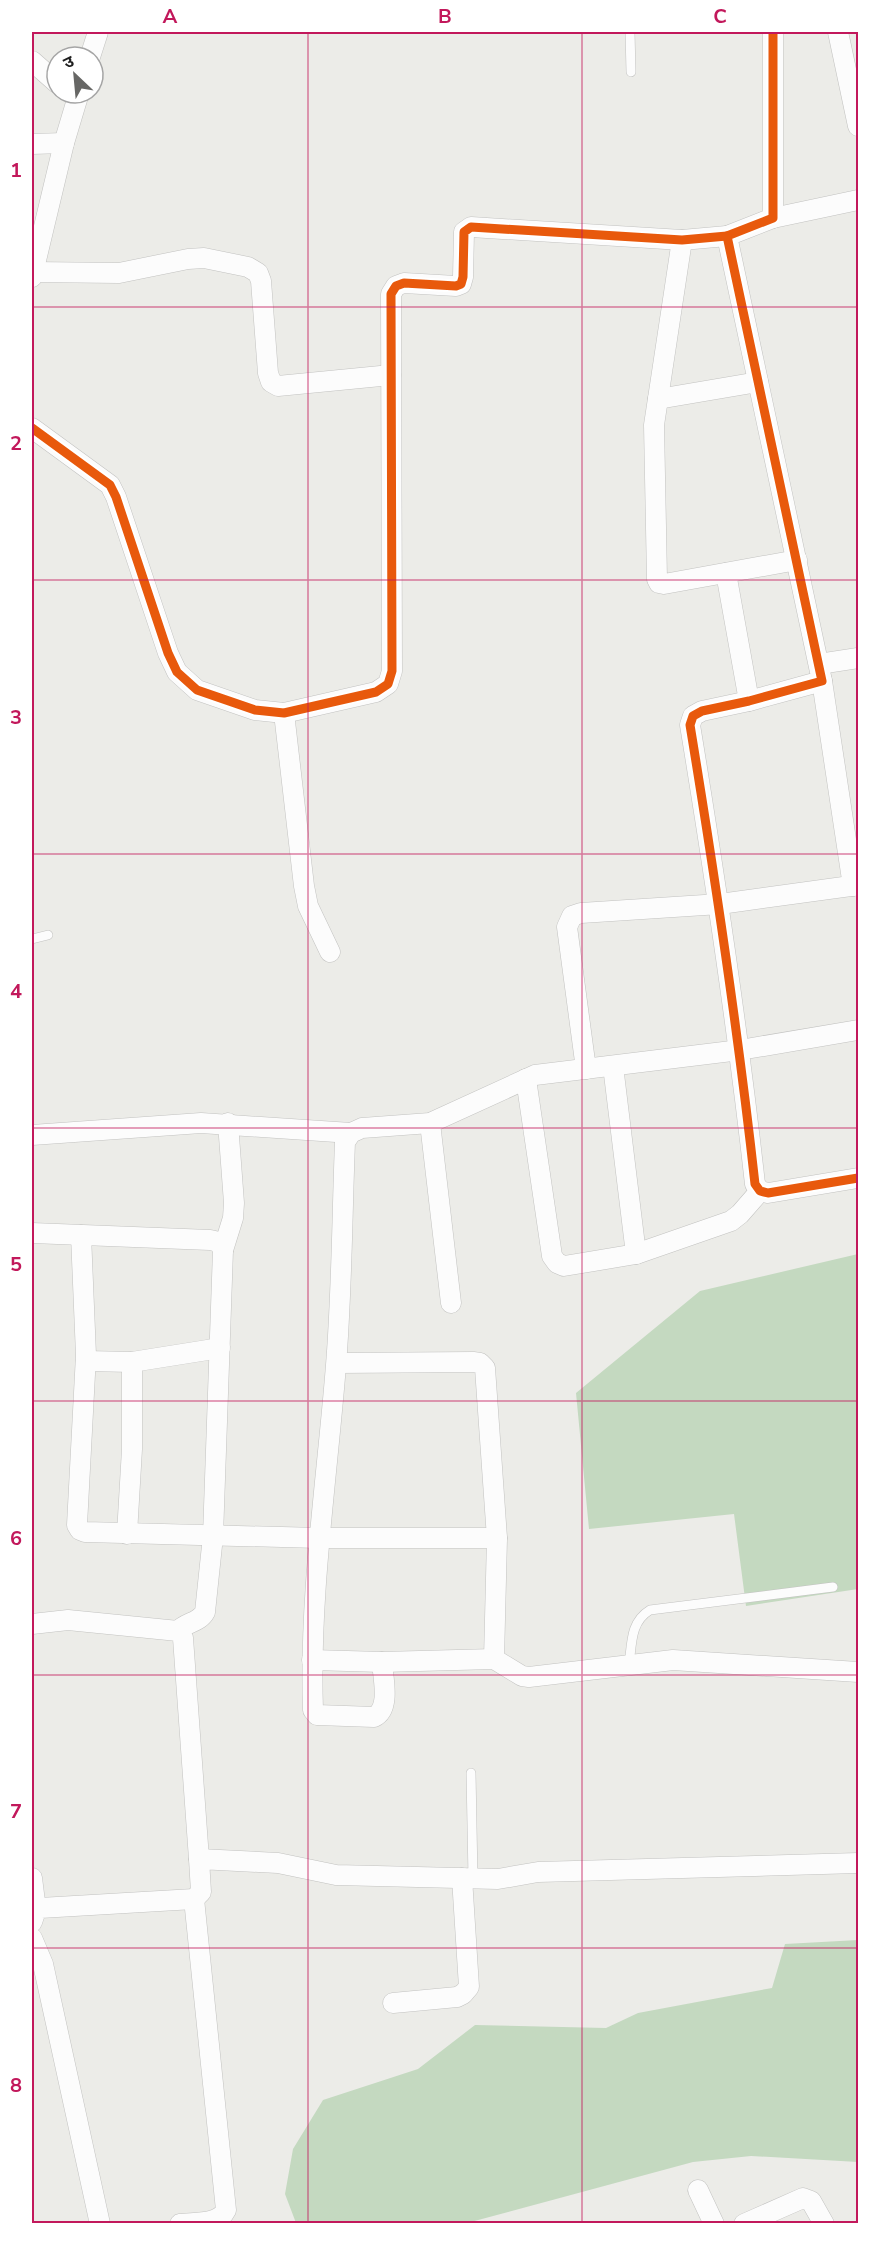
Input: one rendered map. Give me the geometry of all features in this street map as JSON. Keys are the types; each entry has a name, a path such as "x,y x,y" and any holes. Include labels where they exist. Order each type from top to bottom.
{"street":[{"path":"773,32 773,218"},
{"path":"838,32 858,126"},
{"path":"32,61 45,72"},
{"path":"72,105 32,275 119,273 204,258 248,267 258,273 261,281 268,373 271,382 278,386 391,375"},
{"path":"32,144 64,143"},
{"path":"32,428 110,485 168,653 177,672 197,690 255,710 284,713 376,692 388,684 392,671 391,294 396,286 404,283 456,286 461,284 464,232 471,227 682,240 727,236 773,218 858,200"},
{"path":"586,1069 567,927 572,916 581,913 720,904 856,885 821,672 727,236"},
{"path":"682,240 654,425 657,579 659,583 664,584 797,560"},
{"path":"658,399 758,382"},
{"path":"726,573 749,701"},
{"path":"858,658 749,701 702,711 693,716 690,724 720,904 755,1184 760,1191 768,1193 858,1178"},
{"path":"284,713 304,886 308,906 330,952"},
{"path":"32,1135 201,1123 351,1133 362,1128 430,1123 535,1075 740,1050 858,1030"},
{"path":"613,1066 636,1254"},
{"path":"526,1079 552,1256 557,1263 564,1266 636,1254 731,1221 760,1191"},
{"path":"32,1624 68,1620 178,1631 186,1624 202,1618 205,1612 213,1536 224,1250 233,1218 234,1203 228,1123"},
{"path":"430,1123 451,1303"},
{"path":"351,1133 345,1142 336,1363 319,1538 312,1660 313,1710 317,1715 374,1717 380,1714 384,1708 382,1662"},
{"path":"32,1233 210,1240 219,1242 224,1250"},
{"path":"81,1235 86,1361 77,1525 80,1530 127,1534 213,1536 497,1538"},
{"path":"86,1361 132,1362 220,1348"},
{"path":"127,1534 132,1449 132,1362"},
{"path":"336,1363 473,1362 480,1363 485,1368 497,1538 494,1659"},
{"path":"34,1916 40,1908 194,1899 201,1892 183,1638 178,1631"},
{"path":"312,1660 382,1662 494,1659 522,1676 529,1677 674,1660 858,1672"},
{"path":"199,1859 278,1863 336,1875 498,1879 538,1872 858,1863"},
{"path":"32,1878 34,1916"},
{"path":"393,2003 457,1997 469,1987 468,1878"},
{"path":"180,2223 218,2219 223,2216 225,2210 194,1899"},
{"path":"32,1938 43,1964 100,2223"},
{"path":"698,2190 714,2223"},
{"path":"744,2223 803,2198 811,2201 824,2223"}],"lane":[{"path":"630,32 631,72"},
{"path":"32,939 48,935"},
{"path":"629,1665 635,1625 641,1615 650,1610 833,1587"},
{"path":"468,1878 471,1773"}],"green space":[{"path":"858,1254 858,1589 746,1606 734,1514 589,1529 576,1393 700,1291"},
{"path":"858,1940 858,2162 751,2156 693,2162 467,2223 296,2223 285,2194 293,2149 323,2100 418,2069 475,2025 606,2028 638,2013 772,1988 785,1944"}],"cycle path":[{"path":"773,32 773,218 727,236 822,681 702,711 693,716 690,725 726,954 755,1184 760,1191 768,1193 858,1178"},
{"path":"32,428 110,485 168,653 177,672 197,690 255,710 284,713 376,692 388,684 392,671 391,294 396,286 404,283 456,286 461,284 464,232 471,227 682,240 727,236"}]}
